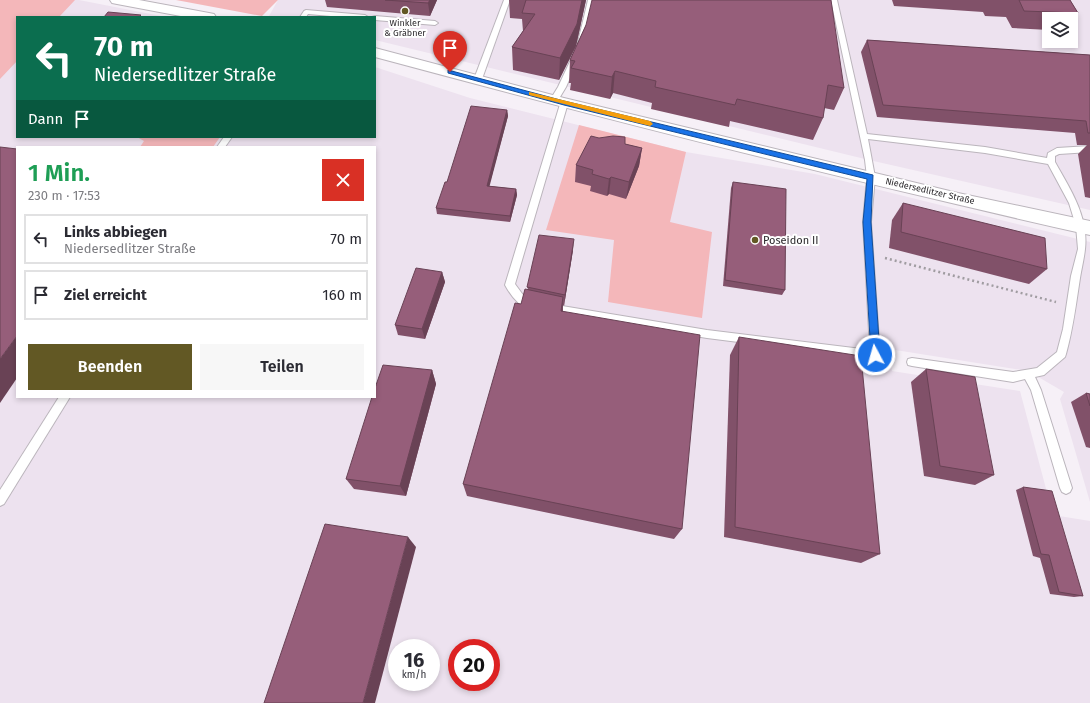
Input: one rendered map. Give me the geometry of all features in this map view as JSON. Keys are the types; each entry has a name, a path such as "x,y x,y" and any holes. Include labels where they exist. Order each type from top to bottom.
{"street":[{"path":"117,0 204,16"},
{"name":"Niedersedlitzer Straße","path":"376,52 559,102 1085,227"}],"lane":[{"path":"478,79 507,0"},
{"path":"591,0 580,47 562,87 510,285 523,302 563,311 707,334 875,355 867,222 871,177 870,160 834,0"},
{"path":"304,16 306,12 354,16"},
{"path":"376,18 435,23"},
{"path":"864,136 985,150 1050,162"},
{"path":"912,362 1013,377 1040,372 1061,354 1068,329 1085,227 1050,162 1051,155 1057,151 1090,149"},
{"path":"1028,374 1036,390 1066,488"},
{"path":"0,500 63,398"}],"path":[{"path":"869,254 1071,306"}],"shaded area":[{"path":"0,0 79,0 161,16 16,16 16,138 376,138 376,67 470,98 686,152 815,174 1090,242 1090,502 1060,399 1064,392 1028,371 889,349 892,371 1020,391 1053,515 1090,521 1090,703 0,703"},
{"path":"0,0 75,0 60,16 16,16 16,62 0,79"},
{"path":"176,0 278,0 262,16"},
{"path":"278,0 1090,0 1090,210 869,160 376,40 376,16 269,16"},
{"path":"579,125 686,152 670,222 712,232 702,318 608,302 614,240 546,230"},
{"path":"139,138 219,138 214,146 141,146 144,141"}],"building":[{"path":"385,0 430,0 428,3"},
{"path":"526,0 582,0 577,24 560,58 512,47 535,14 522,13"},
{"path":"592,0 831,0 844,88 828,85 823,118 737,99 735,105 655,87 656,81 615,71 612,77 571,68 575,61 570,60 586,25"},
{"path":"1019,0 1070,0 1077,12 1051,12 1024,11"},
{"path":"108,12 141,15 140,16 105,16"},
{"path":"867,40 1090,55 1090,133 1088,133 1086,121 883,105"},
{"path":"471,106 507,110 487,186 516,189 510,216 436,208 445,182 447,182"},
{"path":"591,136 599,138 613,136 625,137 625,144 642,148 629,182 611,177 609,179 592,174 593,170 576,165"},
{"path":"0,147 16,149 16,337 0,359"},
{"name":"Poseidon II","path":"733,182 786,189 785,290 725,280"},
{"path":"903,203 1045,238 1047,269 901,232"},
{"path":"539,235 574,239 565,295 527,287"},
{"path":"416,268 442,272 422,329 395,325"},
{"path":"525,289 563,297 561,311 700,335 682,529 463,484 515,303 521,304"},
{"path":"739,337 861,356 880,554 735,527"},
{"path":"383,365 432,370 400,486 346,479 372,398 376,398 376,385"},
{"path":"926,369 975,377 994,475 940,466"},
{"path":"1086,393 1090,394 1090,406"},
{"path":"1023,487 1052,491 1083,596 1059,592 1049,555 1041,554"},
{"path":"325,524 408,537 363,703 264,703"}],"slow traffic":[{"path":"531,94 650,124"}],"place":[{"name":"Winkler & Gräbner","path":"405,11"},
{"name":"Poseidon II","path":"755,240"}],"route":[{"path":"450,72 564,103 871,177 867,222 872,326 875,355"}]}
